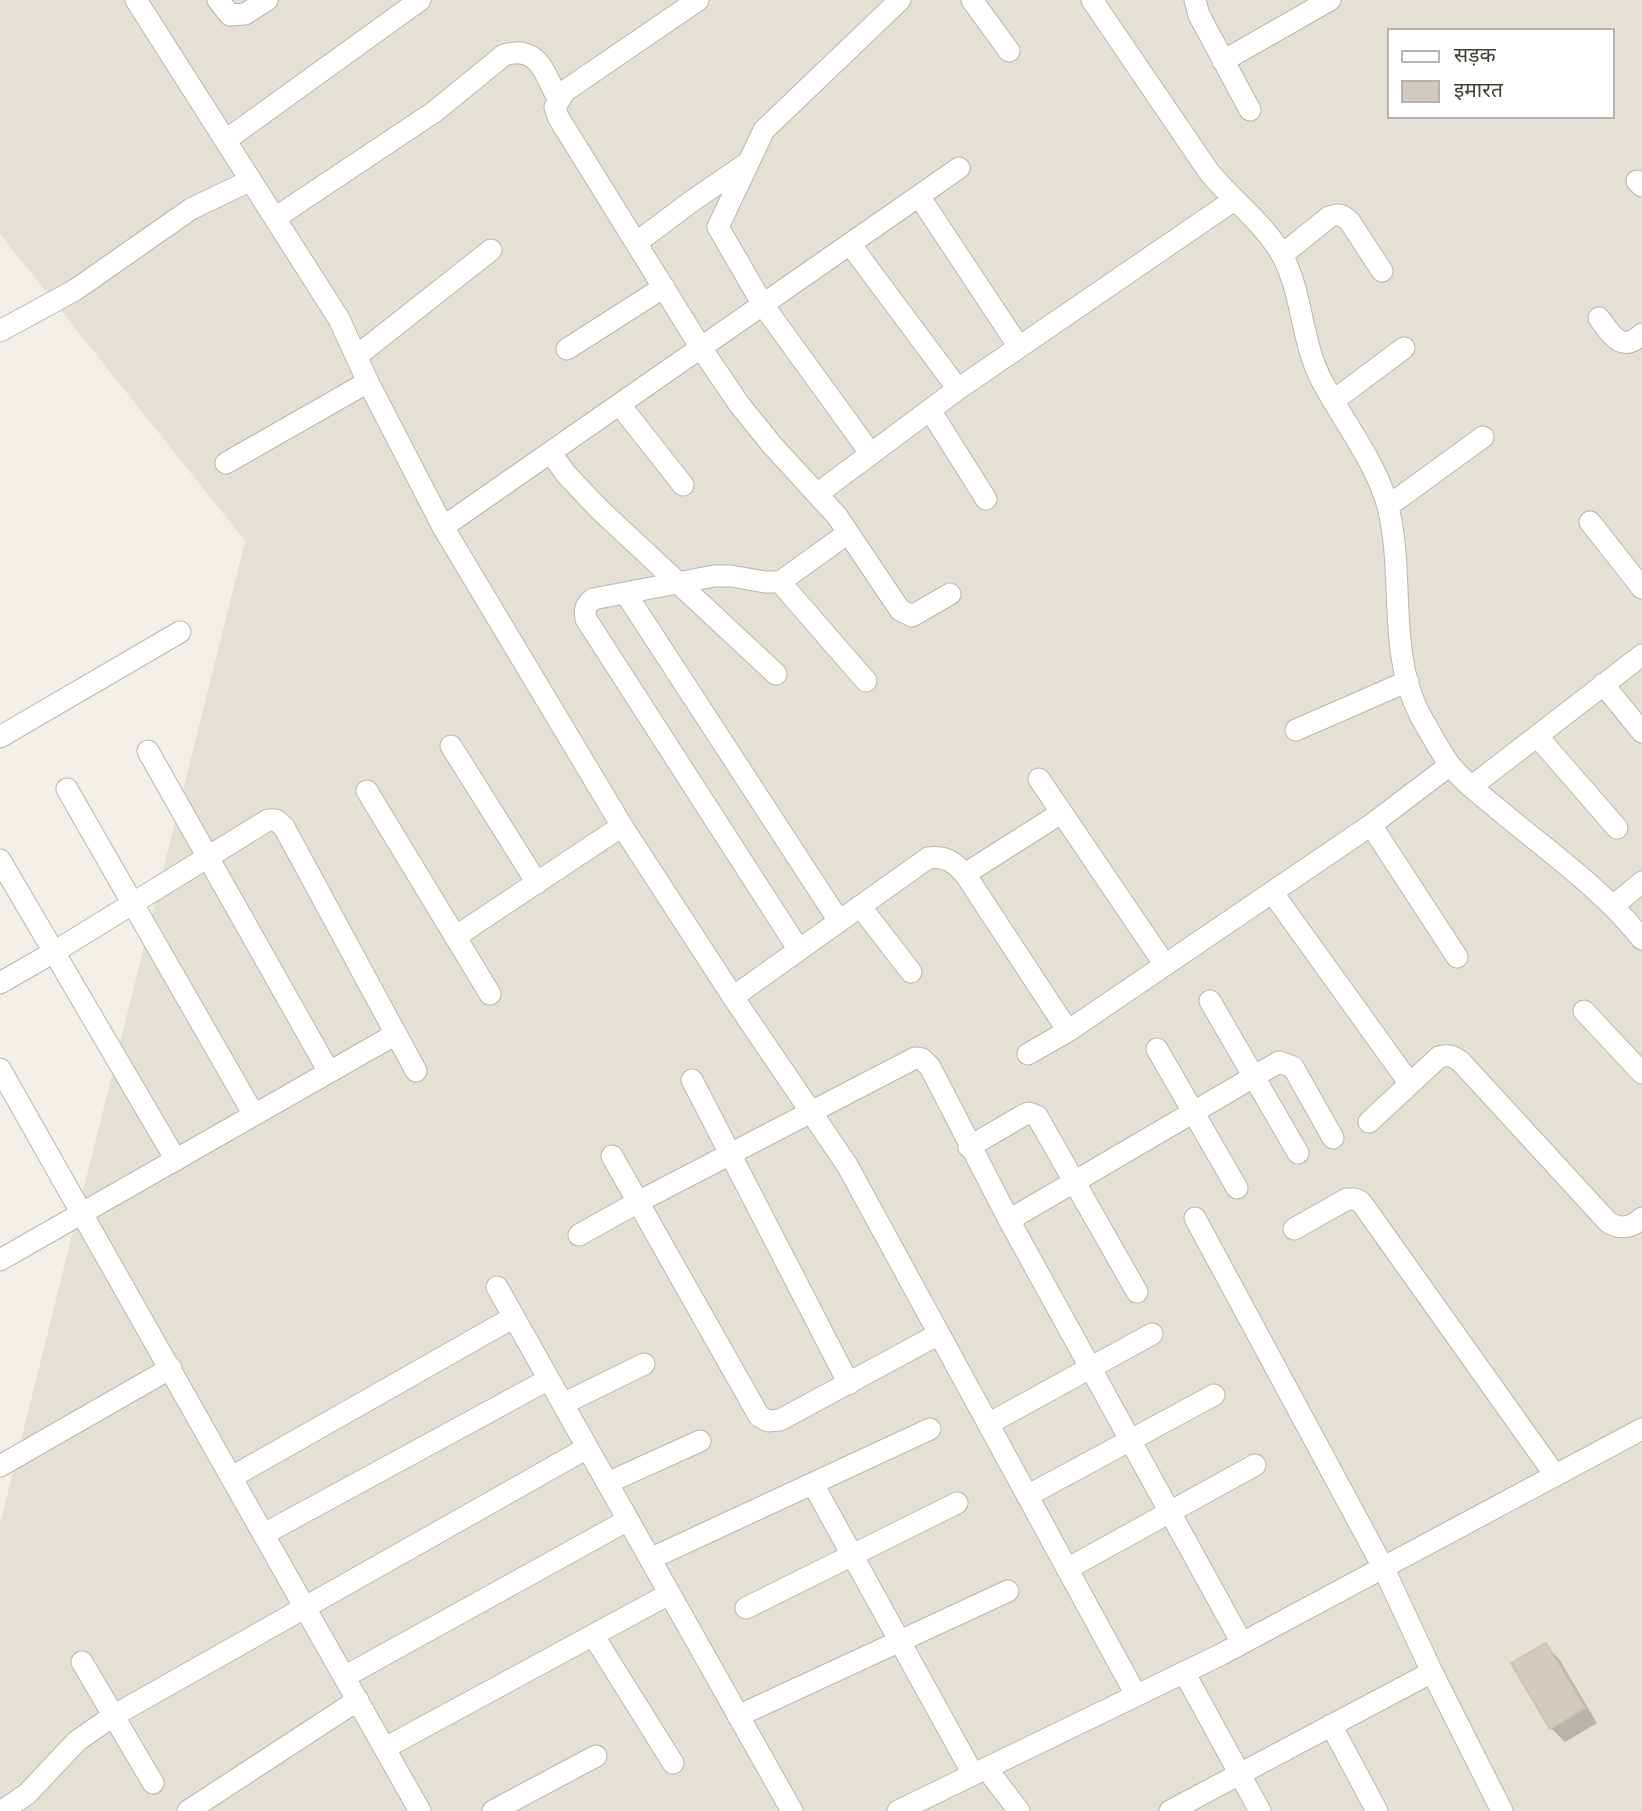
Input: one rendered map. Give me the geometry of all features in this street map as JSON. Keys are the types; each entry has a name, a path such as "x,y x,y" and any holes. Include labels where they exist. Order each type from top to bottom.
{"street":[{"path":"136,0 340,319 368,382 443,527 622,826 847,1166 1136,1695"},
{"path":"218,0 230,15 237,16 267,0"},
{"path":"226,140 419,0"},
{"path":"698,0 565,91 555,107 558,117 701,348 755,425 848,533 900,610 912,617 950,594"},
{"path":"871,454 763,305 718,227 764,130 900,0"},
{"path":"972,0 1009,51"},
{"path":"1092,0 1209,172 1265,230 1282,255 1291,277 1320,378 1379,482 1388,506 1394,536 1403,659 1420,714 1450,765 1471,787 1613,906 1642,939"},
{"path":"1195,0 1199,15 1250,110"},
{"path":"1223,61 1330,0"},
{"path":"275,218 434,112 504,55 514,52 527,53 538,61 558,99"},
{"path":"636,243 748,163"},
{"path":"443,527 959,168"},
{"path":"0,331 75,290 191,209 251,180"},
{"path":"919,196 1019,347"},
{"path":"817,494 958,389 1234,200"},
{"path":"1282,255 1329,217 1343,215 1382,271"},
{"path":"850,244 958,389"},
{"path":"358,355 491,250"},
{"path":"567,349 663,287"},
{"path":"1599,318 1620,342 1636,340 1642,334"},
{"path":"1333,401 1404,348"},
{"path":"226,463 368,382"},
{"path":"620,405 683,485"},
{"path":"930,410 986,499"},
{"path":"1388,506 1483,437"},
{"path":"551,453 580,489 776,674"},
{"path":"1590,522 1642,588"},
{"path":"799,950 586,619 584,611 587,603 593,599 714,576 780,582 848,533"},
{"path":"780,582 866,681"},
{"path":"626,594 839,921"},
{"path":"0,737 180,632"},
{"path":"1471,787 1642,654"},
{"path":"1296,730 1408,681"},
{"path":"1603,684 1642,732"},
{"path":"1537,736 1617,828"},
{"path":"451,746 537,883"},
{"path":"148,751 329,1072"},
{"path":"1028,1054 1068,1031 1371,825 1450,765"},
{"path":"1039,779 1165,965"},
{"path":"67,789 254,1115"},
{"path":"367,791 490,993"},
{"path":"965,874 1061,813"},
{"path":"0,983 268,820 276,820 284,827 416,1071"},
{"path":"1371,825 1457,957"},
{"path":"456,937 622,826"},
{"path":"733,997 928,858 939,857 951,860 965,874 1068,1031"},
{"path":"0,860 176,1160"},
{"path":"1613,906 1642,882"},
{"path":"1272,892 1410,1084"},
{"path":"860,906 911,972"},
{"path":"1210,1001 1298,1153"},
{"path":"1584,1011 1642,1073"},
{"path":"0,1260 396,1034"},
{"path":"1157,1049 1237,1188"},
{"path":"1369,1122 1439,1057 1453,1056 1608,1222 1615,1227 1625,1228 1636,1224 1642,1218"},
{"path":"579,1235 915,1058 922,1059 930,1067 1089,1368 1242,1643"},
{"path":"1009,1220 1279,1062 1293,1067 1333,1138"},
{"path":"0,1069 420,1811"},
{"path":"692,1080 849,1384"},
{"path":"970,1147 1029,1113 1037,1116 1044,1124 1137,1292"},
{"path":"612,1156 759,1416 768,1421 780,1420 939,1334"},
{"path":"1294,1228 1347,1199 1362,1202 1555,1475"},
{"path":"1195,1218 1383,1567 1502,1811"},
{"path":"497,1287 792,1811"},
{"path":"232,1477 514,1317"},
{"path":"988,1424 1152,1334"},
{"path":"563,1404 644,1364"},
{"path":"0,1466 171,1368"},
{"path":"264,1534 549,1379"},
{"path":"1027,1496 1214,1395"},
{"path":"650,1559 930,1429"},
{"path":"898,1811 1242,1643 1642,1429"},
{"path":"607,1483 700,1441"},
{"path":"2,1811 27,1794 77,1741 113,1716 587,1448"},
{"path":"1067,1569 1255,1465"},
{"path":"813,1483 901,1641 980,1771 1018,1811"},
{"path":"746,1608 957,1503"},
{"path":"344,1677 628,1520"},
{"path":"738,1716 1008,1591"},
{"path":"385,1748 670,1594"},
{"path":"593,1635 673,1763"},
{"path":"82,1662 153,1783"},
{"path":"1184,1672 1260,1811"},
{"path":"1170,1811 1432,1672"},
{"path":"188,1811 358,1700"},
{"path":"1331,1725 1377,1811"},
{"path":"493,1811 596,1756"}],"shaded area":[{"path":"0,0 1642,0 1642,1811 0,1811 0,1524 245,541 0,234"}],"building":[{"path":"1546,1643 1585,1708 1550,1729 1511,1663"}]}
